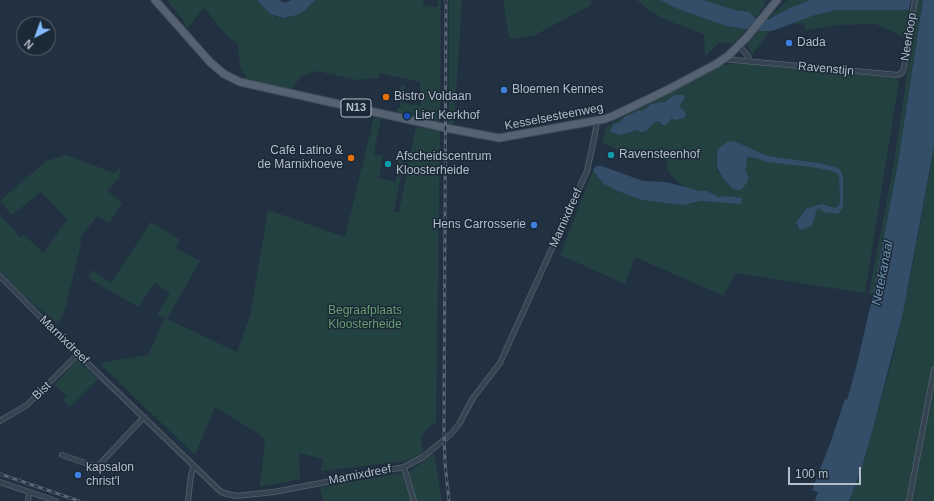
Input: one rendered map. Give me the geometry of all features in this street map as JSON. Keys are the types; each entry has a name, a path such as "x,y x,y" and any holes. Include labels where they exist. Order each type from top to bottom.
{"main road":[{"name":"Kesselsesteenweg","path":"155,0 210,62 224,74 247,84 446,128 499,138 597,121 613,116 688,79 723,59 739,46 776,0"}],"street":[{"name":"Neerloop","path":"902,73 915,0"},
{"path":"739,46 748,56 750,62"},
{"name":"Ravenstijn","path":"723,59 895,75 902,73"},
{"name":"Marnixdreef","path":"0,276 78,354 220,490 236,496 274,492 404,467 423,457 451,434 459,424 473,398 500,363 587,171 597,121"},
{"name":"Bist","path":"0,421 27,405 78,354"},
{"path":"909,501 934,370"},
{"path":"62,455 98,468 144,418"},
{"path":"188,501 191,475 194,466"},
{"path":"404,467 414,501"},
{"path":"0,482 56,501"},
{"path":"28,501 29,492"}],"green space":[{"path":"167,0 257,0 270,14 276,17 289,18 304,11 315,0 423,0 423,5 435,7 438,6 438,0 441,0 440,124 396,114 397,108 400,108 401,85 405,86 402,103 421,106 420,82 380,73 378,79 372,78 358,80 317,71 302,76 290,90 247,79 240,66 238,44 226,35 204,8 187,29 183,20"},
{"path":"449,0 462,0 454,123 449,125"},
{"path":"503,0 591,0 591,5 535,35 521,38 509,38"},
{"path":"637,0 660,0 678,9 726,26 747,29 732,44 720,42 705,56 704,34 666,20 647,9"},
{"path":"703,0 766,0 764,3 765,5 755,18 749,12 735,10"},
{"path":"788,0 810,0 767,20"},
{"path":"918,0 923,0 898,163 873,295 869,294 894,163"},
{"path":"837,10 909,10 906,38 876,24 838,25 805,30 804,23 792,24 812,16"},
{"path":"758,30 770,31 752,55 747,45"},
{"path":"737,63 895,78 899,81 865,293 735,273 724,296 635,257 625,284 560,255 593,171 604,184 641,200 683,205 701,201 741,204 742,198 726,196 719,197 707,191 685,188 672,176 667,169 667,162 664,159 635,156 624,153 602,142 606,127 719,66","holes":["674,95 681,102 679,106 685,112 672,118 666,124 656,121 651,127 620,135 610,130 613,124 621,122 623,118 640,110 644,110 651,104 662,103 670,100","736,142 768,156 819,163 840,169 843,176 843,182 838,214 828,213 819,208 817,209 809,226 802,230 796,225 798,218 803,212 822,204 835,208 839,205 839,175 832,171 804,165 766,162 749,157 746,158 747,166 745,170 749,178 746,184 741,190 732,188 718,172 716,156"]},
{"name":"Begraafplaats Kloosterheide","path":"374,117 381,118 374,154 383,156 379,178 396,182 398,159 404,160 394,212 399,212 416,127 440,131 436,423 426,429 421,439 423,452 412,459 321,471 323,459 299,453 300,479 260,487 265,439 256,432 215,407 195,455 101,365 104,362 148,355 165,318 157,315 170,293 155,283 138,307 88,278 92,270 111,283 151,222 180,240 175,248 200,261 167,319 237,352 250,316 268,210 345,237"},
{"path":"934,146 934,501 849,501 862,467 894,353 911,274"},
{"path":"66,155 114,173 121,167 119,178 107,191 122,203 109,223 97,216 79,239 81,244 65,309 58,324 19,291 0,270 0,215 20,238 24,235 44,253 67,219 41,192 12,215 0,201 46,161"},
{"path":"77,359 98,379 70,407 63,400 67,396 54,385"},
{"path":"434,453 442,501 323,501 320,487 409,472"}],"water":[{"path":"257,0 279,0 285,3 291,0 315,0 304,11 297,15 283,18 270,14"},
{"path":"660,0 703,0 735,10 749,12 755,18 767,20 810,0 911,0 909,10 837,10 812,16 778,29 760,31 726,26 678,9"},
{"name":"Netekanaal","path":"923,0 934,0 934,146 903,313 862,467 849,501 815,501 818,492 812,490 845,399 847,400 873,295 898,163"},
{"path":"674,95 683,95 685,98 679,106 685,112 686,115 684,118 675,120 672,118 666,125 662,125 660,122 656,121 646,131 641,132 638,130 620,135 610,132 613,124 621,122 623,118 637,111 644,110 651,104 665,102"},
{"path":"729,141 736,142 768,156 819,163 840,169 843,176 843,207 838,214 824,212 819,208 817,209 812,225 802,230 799,229 796,222 806,209 822,204 835,208 839,205 839,175 832,171 812,167 766,162 749,157 746,159 747,166 745,170 749,178 741,190 737,190 732,188 722,177 717,167 717,152 720,147"},
{"path":"602,166 643,181 666,182 700,191 707,191 719,197 726,196 742,198 741,204 701,201 683,205 641,200 604,184 593,171 595,167"}],"railway":[{"path":"446,0 444,432 445,463 449,501"},
{"path":"0,474 79,501"}],"place":[{"name":"Dada","path":"789,43"},
{"name":"Bloemen Kennes","path":"504,90"},
{"name":"Bistro Voldaan","path":"386,97"},
{"name":"Lier Kerkhof","path":"407,116"},
{"name":"Ravensteenhof","path":"611,155"},
{"name":"Café Latino & de Marnixhoeve","path":"351,158"},
{"name":"Afscheidscentrum Kloosterheide","path":"388,164"},
{"name":"Hens Carrosserie","path":"534,225"},
{"name":"kapsalon christ'l","path":"78,475"}]}
